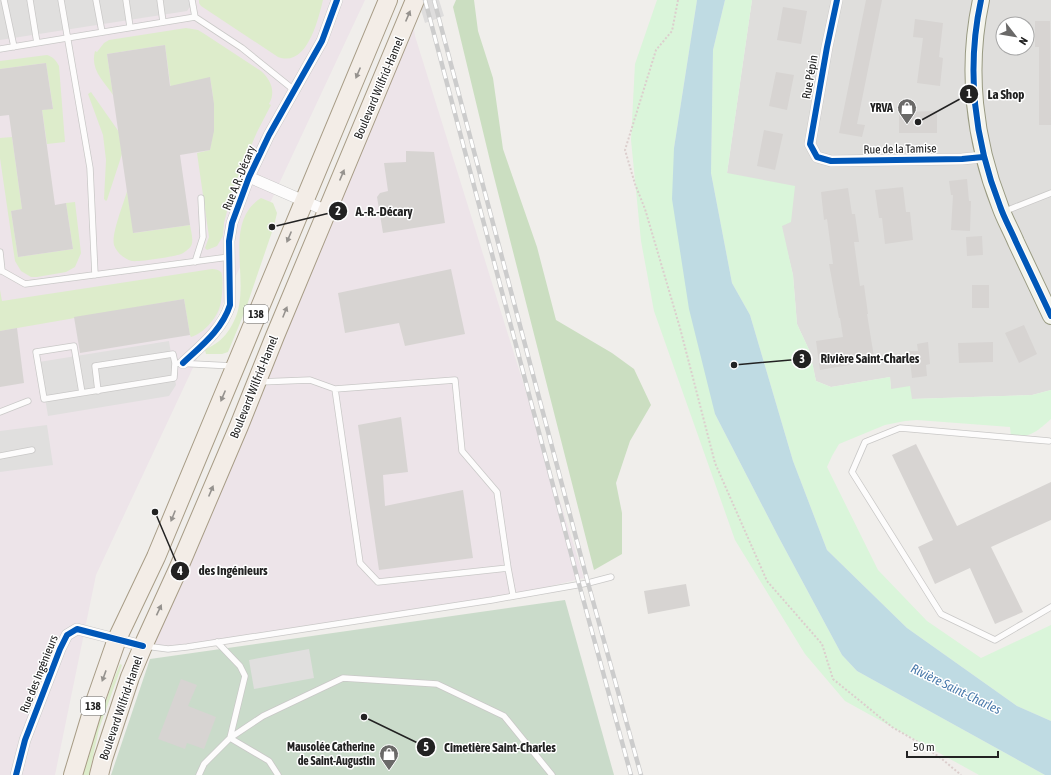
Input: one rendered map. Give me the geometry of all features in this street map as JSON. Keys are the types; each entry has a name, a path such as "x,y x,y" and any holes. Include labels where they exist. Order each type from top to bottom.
{"main road":[{"name":"Boulevard Wilfrid-Hamel","path":"73,775 94,702 117,639 156,557 388,0"},
{"name":"Boulevard Wilfrid-Hamel","path":"99,775 130,677 179,567 257,382 415,0"},
{"path":"981,0 975,42 973,72 978,132 983,157 1002,212 1051,316"}],"street":[{"name":"Rue A.R.-Décary","path":"179,363 217,330 227,314 230,305 229,241 232,223 248,177 269,135 322,41 337,0"},
{"name":"Rue Pépin","path":"817,157 810,144 837,0"},
{"name":"Rue de la Tamise","path":"817,157 830,161 962,159 983,157"},
{"name":"Rue A.R.-Décary","path":"248,177 327,211"},
{"name":"Rue des Ingénieurs","path":"16,775 25,740 60,649 67,635 77,629 143,646"}],"lane":[{"path":"4,0 14,46"},
{"path":"30,0 37,43"},
{"path":"61,0 90,168 95,275"},
{"path":"96,0 102,32"},
{"path":"126,0 130,27"},
{"path":"160,0 163,22"},
{"path":"192,0 195,17"},
{"path":"0,49 195,17 242,48 294,90"},
{"path":"1002,212 1051,193"},
{"path":"195,262 203,237 201,198"},
{"path":"0,252 1,271 25,284 229,257"},
{"path":"82,394 74,346 36,352 42,399 82,394 174,378 179,363"},
{"path":"98,391 95,366 173,354 179,363"},
{"path":"179,363 236,366"},
{"path":"257,382 310,380 335,389 455,380 462,452 497,492 513,595"},
{"path":"335,389 360,563 378,582 508,568"},
{"path":"0,412 28,401"},
{"path":"1050,442 900,428 865,442 852,472 941,614 995,640 1051,607"},
{"path":"0,456 32,450"},
{"path":"143,646 168,649 217,642 492,600 513,595 588,583 611,577"},
{"path":"217,642 240,666 244,676 230,738"},
{"path":"199,775 204,764 230,738 263,716 343,678 437,684 504,716 552,775"},
{"path":"230,738 269,762 278,775"}],"path":[{"path":"678,0 672,31 656,50 625,150 635,184 645,209 680,328 715,463 767,581 822,644 833,679 892,727 918,742 961,775"}],"shaded area":[{"path":"0,0 365,0 96,575 55,775 0,775"},
{"path":"0,0 195,0 187,11 0,40"},
{"path":"752,0 1051,0 1051,390 1032,395 912,399 891,389 890,377 831,387 816,381 810,352 797,324 793,275 781,226 727,173"},
{"path":"411,11 415,36 584,578 492,600 187,647 143,646"},
{"path":"169,341 176,385 169,396 48,416 39,362"},
{"path":"47,425 53,465 0,472 0,431"},
{"path":"309,649 314,678 254,689 249,660"}],"green space":[{"path":"199,0 323,0 310,40 297,56 288,59 278,57 201,6"},
{"path":"456,0 474,0 478,31 493,78 503,149 537,247 556,320 612,353 634,369 651,405 630,441 616,483 622,513 622,554 594,570 492,169 453,7"},
{"path":"657,0 697,0 674,148 715,414 842,655 857,671 1045,775 979,775 845,701 805,654 735,540 654,311 641,241 631,140 635,64"},
{"path":"725,0 752,0 727,173 795,186 791,222 782,226 793,275 797,324 810,352 816,381 831,387 890,377 891,389 910,386 912,399 1032,395 1051,390 1051,419 1029,435 1011,437 1010,427 917,420 905,421 885,425 839,444 827,467 878,570 927,621 981,658 1051,625 1051,721 1017,706 907,628 827,550 793,461 750,315 732,283 711,173 713,50"},
{"path":"186,28 198,30 261,71 270,82 272,91 269,104 271,105 257,132 232,191 224,223 223,236 217,246 207,250 205,248 209,237 197,153 210,150 212,141 214,114 210,78 171,90 165,45 107,54 113,95 98,74 94,64 95,51 97,52 104,43 109,40"},
{"path":"47,55 54,59 59,66 65,142 47,144 42,110 53,108 46,63 0,69 0,61"},
{"path":"91,92 119,132 122,154 106,201 104,199 106,160 103,135 88,94"},
{"path":"12,137 22,209 11,211 18,257 73,249 66,203 75,202 81,253 75,267 66,272 31,277 21,271 15,261 0,158 0,138"},
{"path":"127,191 134,233 190,225 192,244 190,247 181,254 148,260 132,261 121,255 114,245 114,234"},
{"path":"261,198 273,203 277,213 245,311 228,352 222,354 206,354 205,350 218,342 228,332 239,308 240,239 242,223 249,209"},
{"path":"216,269 221,272 222,275 220,306 209,325 200,333 191,337 184,299 0,331 0,290 2,301"},
{"path":"565,600 614,775 111,775 150,659"},
{"path":"120,664 122,665 99,729 89,775 83,775 109,691"}],"water":[{"name":"Rivière Saint-Charles","path":"697,0 725,0 713,50 711,173 732,283 750,315 793,461 827,550 907,628 1017,706 1051,721 1051,775 1045,775 857,671 842,655 715,414 689,309 672,199 674,148"}],"pier":[{"path":"418,0 439,0 444,16 425,23"}],"building":[{"path":"866,0 882,0 857,124 865,125 862,137 839,133"},
{"path":"783,7 807,11 801,44 777,40"},
{"path":"915,19 943,23 939,57 943,58 940,86 917,83 923,38 913,37"},
{"path":"1035,21 1050,21 1051,125 1039,125 1039,47 1035,47"},
{"path":"165,45 170,86 210,77 214,104 214,131 210,150 180,155 190,225 133,233 107,54"},
{"path":"46,63 53,109 42,110 55,205 66,203 73,249 18,257 11,211 22,209 9,115 0,116 0,69"},
{"path":"776,72 794,75 787,110 769,106"},
{"path":"937,111 937,133 899,133 899,112"},
{"path":"764,130 783,134 775,170 757,166"},
{"path":"406,151 434,152 445,223 383,233 377,197 380,193 388,191 384,163 406,162"},
{"path":"967,179 969,201 971,201 970,231 951,230 953,195 951,195 949,181"},
{"path":"903,187 906,212 910,212 913,240 885,244 882,218 879,218 875,190"},
{"path":"848,188 852,214 855,214 859,242 854,242 860,286 864,285 874,357 848,361 849,365 820,370 816,341 843,337 829,264 833,264 827,219 824,220 821,192"},
{"path":"982,236 983,255 967,256 966,237"},
{"path":"451,269 465,334 405,346 399,323 345,333 338,293"},
{"path":"972,285 989,285 989,308 972,308"},
{"path":"184,299 190,335 80,353 74,317"},
{"path":"1024,325 1037,354 1019,363 1005,333"},
{"path":"17,328 24,383 0,387 0,331"},
{"path":"928,342 930,364 926,365 927,376 912,378 909,351 918,351 917,344"},
{"path":"993,342 993,362 959,363 958,343"},
{"path":"401,417 408,472 383,475 385,506 463,490 473,558 379,570 358,425"},
{"path":"916,444 957,526 1051,482 1051,520 991,547 1023,612 995,624 970,568 935,584 918,547 933,540 892,455"},
{"path":"686,584 690,606 648,614 644,591"},
{"path":"181,679 197,685 188,706 216,717 204,749 187,743 185,749 158,739"}],"railway":[{"path":"425,0 631,775"},
{"path":"434,0 588,583 641,775"}],"cycle path":[{"path":"183,363 204,344 216,330 222,322 230,305 229,241 232,223 249,177 269,135 322,41 337,0"},
{"path":"837,0 810,144 817,157 831,161 962,159 983,157"},
{"path":"981,0 976,26 974,78 975,104 984,156 1003,215 1051,316"},
{"path":"16,775 25,740 60,649 67,635 77,629 143,646"}],"place":[{"name":"La Shop","path":"918,122"},
{"name":"YRVA","path":"907,125"},
{"name":"A.-R.-Décary","path":"272,227"},
{"name":"Rivière Saint-Charles","path":"734,365"},
{"name":"des Ingénieurs","path":"155,512"},
{"name":"Cimetière Saint-Charles","path":"364,717"},
{"name":"Mausolée Catherine de Saint-Augustin","path":"389,771"}]}
